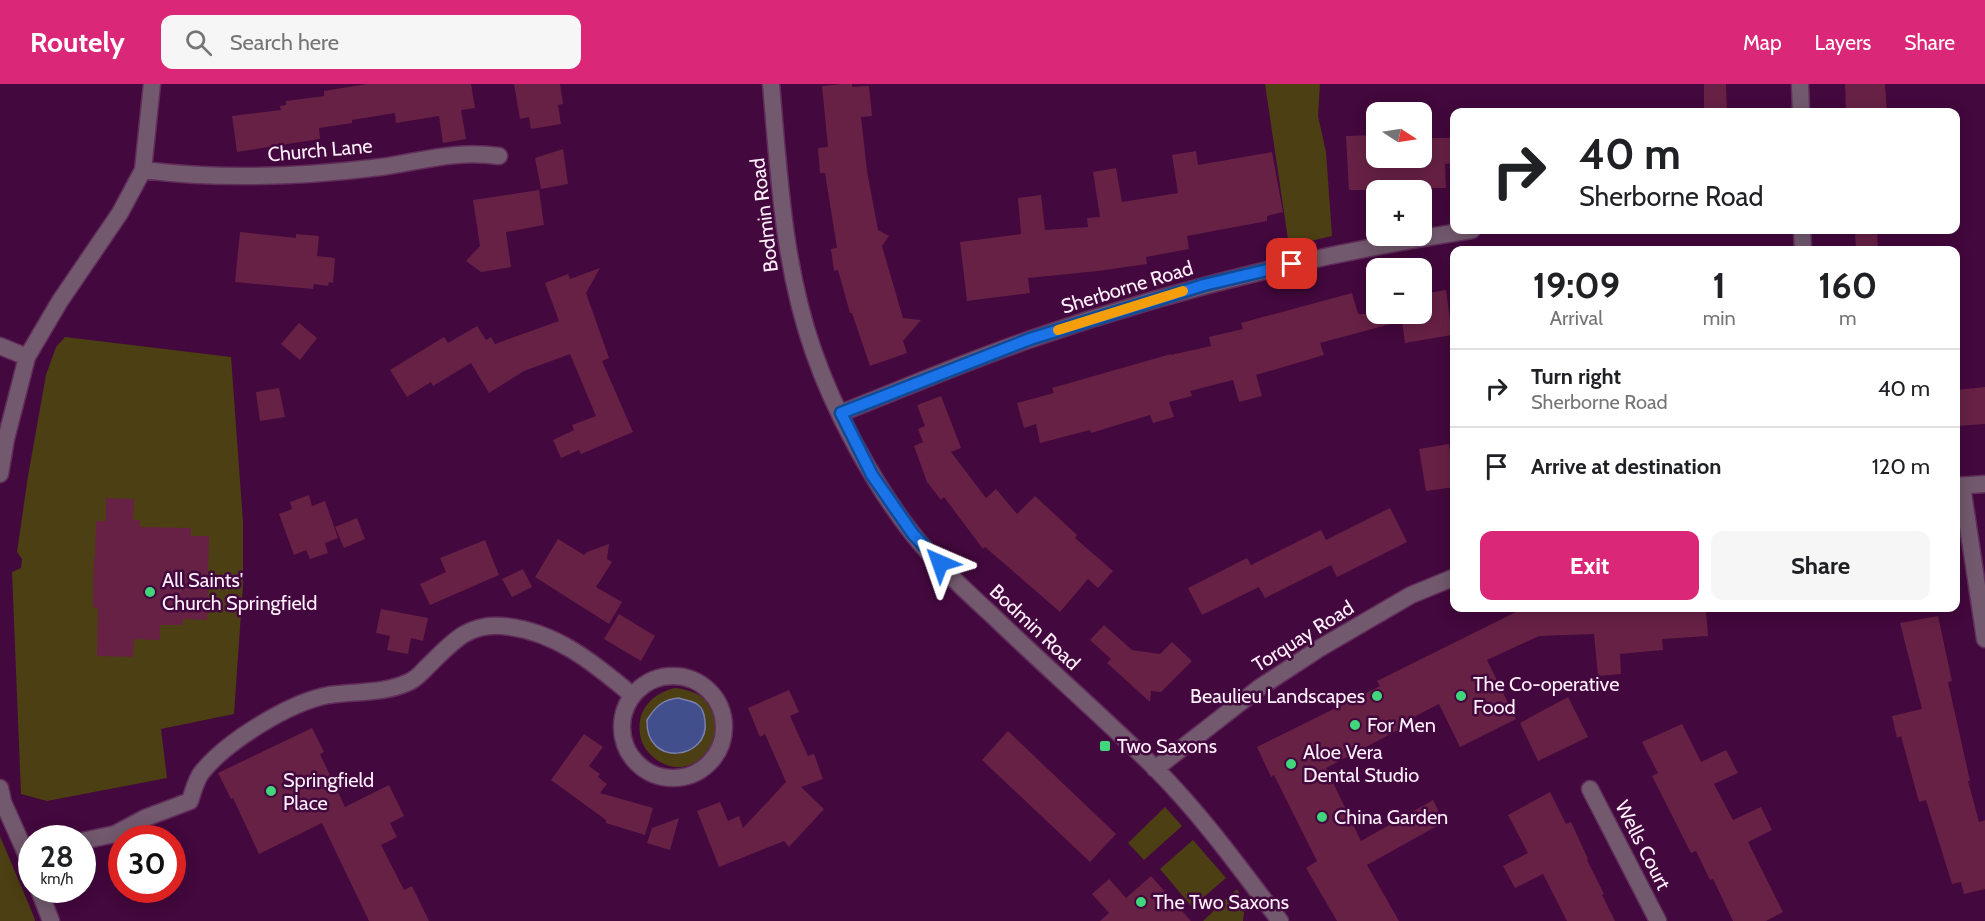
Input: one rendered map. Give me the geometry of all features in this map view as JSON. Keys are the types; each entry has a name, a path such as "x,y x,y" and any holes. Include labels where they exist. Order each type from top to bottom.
{"street":[{"path":"0,474 6,439 27,357 60,301 120,213 143,170 149,130 152,84"},
{"name":"Bodmin Road","path":"771,84 787,252 795,293 813,352 872,475 913,534 967,591 1155,769 1203,822 1272,918"},
{"path":"1800,84 1801,108"},
{"name":"Church Lane","path":"143,170 187,176 286,176 382,166 448,154 480,153 499,156"},
{"name":"Sherborne Road","path":"841,413 1030,339 1204,285 1336,254 1450,233"},
{"path":"0,346 27,357"},
{"path":"1960,486 1985,484"},
{"path":"1960,492 1985,639"},
{"name":"Torquay Road","path":"1155,769 1259,687 1411,595 1450,579"},
{"path":"96,838 115,834 145,818 190,801 201,773 226,749 270,718 300,704 328,696 384,691 412,681 457,637 472,629 501,625 536,632 570,647 632,695"},
{"path":"666,675 682,676 698,681 718,701 724,722 723,740 713,759 695,773 672,778 649,772 635,762 626,748 622,732 622,716 632,695 651,680 666,675"},
{"path":"0,788 3,802 18,833"},
{"name":"Wells Court","path":"1590,789 1658,921"},
{"path":"44,903 51,921"}],"shaded area":[{"path":"1265,84 1320,84 1318,116 1326,152 1332,236 1289,246"},
{"path":"65,337 231,357 243,522 243,585 234,714 161,729 167,778 47,801 21,794 12,572 21,568 22,559 17,552 46,375 56,347"},
{"path":"675,688 697,694 710,706 716,722 714,738 706,753 694,763 678,767 660,762 649,753 642,742 640,723 645,707 666,691","holes":["664,701 703,710 704,734 698,742 676,754 646,725 650,715"]},
{"path":"1165,807 1182,826 1144,860 1128,843"},
{"path":"0,836 18,879 18,903 28,903 35,921 0,921"},
{"path":"1193,840 1226,878 1192,907 1160,869"},
{"path":"1237,889 1245,904 1243,921 1203,921"}],"water":[{"path":"679,698 701,707 705,721 704,734 698,744 688,750 677,753 666,752 656,746 649,735 647,720 660,704"}],"building":[{"path":"367,84 471,84 475,108 461,110 466,139 443,143 439,116 396,123 395,113 319,128 320,139 237,152 232,116 281,110 280,106 286,105 286,101 324,96 324,91"},
{"path":"514,84 560,84 563,104 558,105 561,124 531,129 529,117 520,119"},
{"path":"852,84 852,87 869,86 872,116 861,117 867,171 878,230 889,236 882,246 903,318 921,320 903,341 907,353 870,366 852,313 850,313 838,270 834,271 831,249 837,248 825,173 820,173 818,148 828,147 822,86"},
{"path":"1704,84 1726,84 1727,108 1704,108"},
{"path":"1845,84 1885,84 1887,108 1846,108"},
{"path":"1366,135 1366,168 1432,168 1432,138 1450,138 1450,164 1445,164 1446,188 1432,188 1432,180 1366,180 1366,190 1349,190 1346,136"},
{"path":"563,149 568,184 541,189 535,158"},
{"path":"1196,151 1198,165 1272,152 1283,212 1267,216 1267,221 1187,236 1189,249 1146,257 1147,264 1028,278 1030,293 967,301 960,242 1021,234 1018,198 1041,195 1045,230 1088,227 1087,218 1100,217 1093,172 1116,168 1122,202 1178,193 1172,155"},
{"path":"539,190 544,225 506,232 511,267 481,272 466,261 480,246 473,200"},
{"path":"240,232 296,238 296,234 319,236 317,256 335,258 333,283 329,282 328,286 314,284 313,289 235,282"},
{"path":"1855,234 1877,234 1878,246 1856,246"},
{"path":"600,268 586,293 609,358 602,361 633,432 581,454 579,450 561,458 553,440 574,430 572,425 596,416 570,354 524,371 489,393 471,363 433,386 431,382 407,397 390,370 444,337 448,343 477,326 486,340 491,337 495,344 559,321 545,283 568,274 570,279"},
{"path":"1446,290 1450,335 1405,343 1402,324 1432,324 1432,292"},
{"path":"1352,293 1358,314 1366,314 1366,324 1391,324 1320,343 1324,355 1256,375 1262,396 1239,402 1233,380 1190,391 1192,396 1169,402 1174,417 1153,423 1150,415 1091,433 1090,430 1040,443 1036,424 1024,428 1017,403 1054,393 1052,388 1171,354 1211,346 1209,337 1243,329 1241,323"},
{"path":"299,323 317,338 300,360 281,344"},
{"path":"1985,387 1985,424 1960,426 1960,390"},
{"path":"279,388 285,417 260,421 256,392"},
{"path":"941,396 961,448 951,452 986,498 996,489 1017,514 1035,496 1077,535 1075,538 1113,571 1098,588 1088,579 1060,612 985,547 983,549 944,497 941,500 927,482 914,446 923,442 918,429 925,426 917,405"},
{"path":"1449,444 1450,488 1426,491 1419,449"},
{"path":"309,495 312,506 325,501 338,538 325,543 328,553 310,559 306,550 294,555 279,514 292,509 290,502"},
{"name":"All Saints' Church Springfield","path":"106,498 134,499 133,520 140,520 140,527 191,528 191,536 209,536 207,620 183,619 183,625 160,625 160,640 134,639 133,657 97,656 98,608 93,607 96,521 106,521"},
{"path":"1390,508 1407,542 1337,577 1331,565 1265,598 1259,587 1202,615 1188,588 1247,558 1251,565 1321,530 1326,540"},
{"path":"357,518 365,539 344,548 335,527"},
{"path":"558,539 584,555 609,544 607,559 612,562 596,587 622,602 609,624 535,577"},
{"path":"485,540 499,575 430,605 420,584 446,572 440,558"},
{"path":"523,569 532,587 512,597 502,579"},
{"path":"381,609 428,618 423,641 411,638 408,654 387,650 390,636 376,633"},
{"path":"1516,612 1706,612 1708,636 1662,639 1663,650 1620,654 1621,674 1598,676 1594,634 1539,636 1487,660 1516,719 1460,747 1439,704 1400,724 1402,728 1326,768 1361,841 1433,800 1444,822 1367,865 1399,921 1337,921 1306,868 1317,861 1274,775 1271,777 1257,747 1380,686 1377,681"},
{"path":"619,614 655,636 641,661 604,639"},
{"path":"1938,616 1952,681 1948,682 1970,781 1968,781 1979,822 1985,820 1985,889 1964,894 1961,882 1952,884 1926,800 1919,802 1901,736 1897,738 1892,716 1922,709 1900,623"},
{"path":"1104,625 1132,650 1160,654 1172,642 1192,661 1161,692 1151,691 1150,702 1107,663 1111,659 1090,640"},
{"path":"789,690 799,712 790,716 808,756 814,754 823,779 801,787 824,809 789,847 784,841 719,867 697,811 720,802 728,821 739,816 743,828 786,782 765,734 760,737 748,708"},
{"path":"1568,697 1588,737 1538,761 1520,723"},
{"path":"1682,724 1701,762 1726,750 1738,773 1714,784 1733,820 1761,807 1772,830 1748,842 1783,912 1766,921 1733,921 1713,879 1710,880 1696,851 1691,853 1652,776 1658,773 1642,742"},
{"name":"Springfield Place","path":"312,728 324,752 320,754 345,807 389,785 404,816 390,823 397,837 381,845 404,890 412,886 429,921 369,921 322,823 259,854 233,798 231,799 218,773"},
{"path":"1008,731 1116,834 1090,862 982,760"},
{"path":"584,734 603,747 589,766 600,774 598,777 607,784 600,793 653,808 645,835 606,823 606,820 551,780"},
{"path":"1550,792 1566,824 1571,822 1615,921 1567,921 1543,874 1515,888 1503,866 1528,853 1508,815"},
{"path":"679,818 670,850 647,843 652,828"},
{"name":"The Two Saxons","path":"1151,876 1191,921 1100,921 1109,913 1092,894 1109,879 1126,898"}],"slow traffic":[{"path":"1058,330 1183,291"}],"place":[{"name":"All Saints' Church Springfield","path":"150,592"},
{"name":"Beaulieu Landscapes","path":"1377,696"},
{"name":"The Co-operative Food","path":"1461,696"},
{"name":"For Men","path":"1355,725"},
{"name":"Two Saxons","path":"1105,746"},
{"name":"Aloe Vera Dental Studio","path":"1291,764"},
{"name":"Springfield Place","path":"271,791"},
{"name":"China Garden","path":"1322,817"},
{"name":"The Two Saxons","path":"1141,902"}],"route":[{"path":"940,563 913,534 872,475 841,413 1030,339 1204,285 1292,264"}]}
